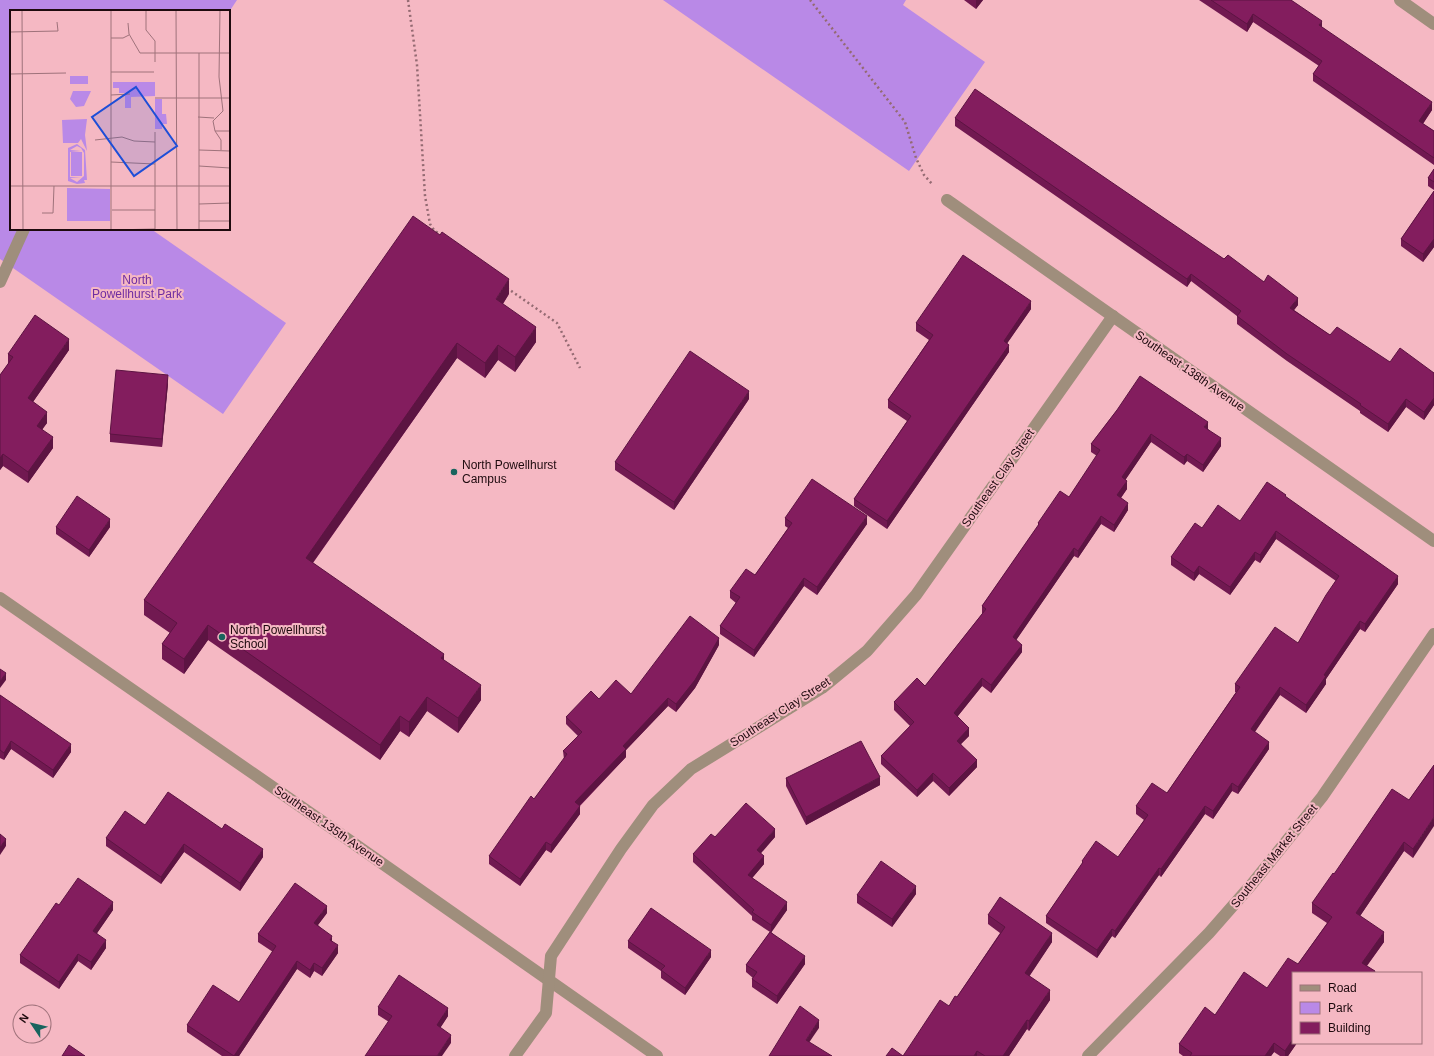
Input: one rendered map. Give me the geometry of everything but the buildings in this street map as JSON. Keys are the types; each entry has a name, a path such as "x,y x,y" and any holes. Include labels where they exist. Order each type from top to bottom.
{"street":[{"path":"1400,0 1434,24"},
{"name":"Southeast 138th Avenue","path":"947,200 1434,540"},
{"path":"0,282 24,230"},
{"name":"Southeast Clay Street","path":"515,1056 546,1013 551,956 621,849 653,805 691,769 822,688 867,651 916,595 1113,316"},
{"name":"Southeast 135th Avenue","path":"0,598 657,1056"},
{"name":"Southeast Market Street","path":"1088,1056 1209,933 1252,884 1322,797 1434,634"}],"path":[{"path":"408,0 417,65 425,196 430,224 434,230 446,239"},
{"path":"810,0 905,122 916,158 924,175 947,200"},
{"path":"502,284 557,323 580,368"}],"green space":[{"name":"North Powellhurst Park","path":"0,0 237,0 230,10 10,10 10,230 152,230 286,323 223,414 0,259"},
{"path":"663,0 906,0 903,5 985,62 909,171"}],"place":[{"name":"North Powellhurst Campus","path":"454,472"},
{"name":"North Powellhurst School","path":"222,637"}]}
